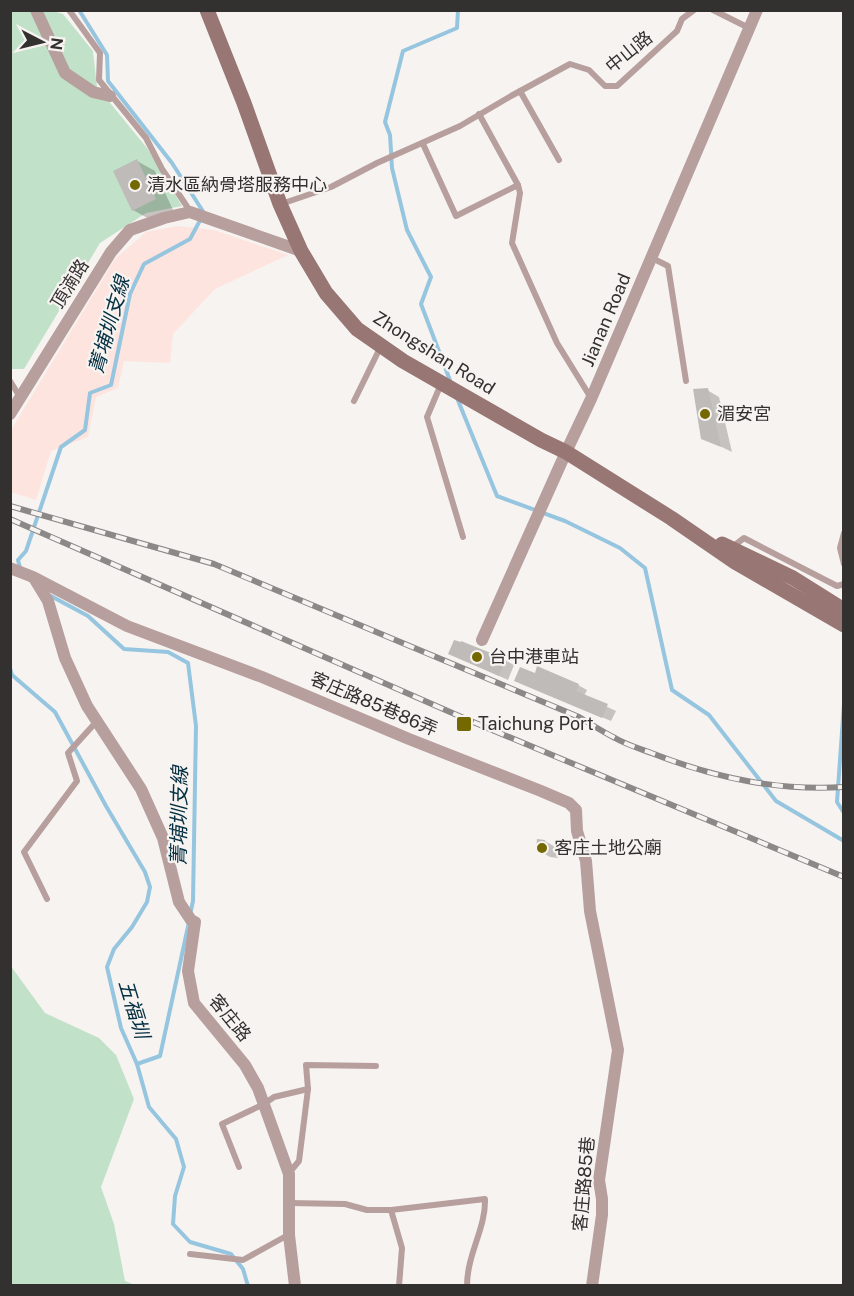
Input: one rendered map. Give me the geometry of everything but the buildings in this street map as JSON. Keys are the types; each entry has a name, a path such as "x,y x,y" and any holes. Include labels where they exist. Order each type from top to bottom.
{"street":[{"path":"36,10 64,74 93,92 110,96"},
{"name":"Zhongshan Road","path":"207,10 244,103 280,204 301,251 326,293 357,329 441,383 566,452 671,518"},
{"name":"Jianan Road","path":"482,640 591,399 757,10"},
{"path":"190,212 301,251"},
{"name":"頂湳路","path":"10,414 111,252 130,230 190,212"},
{"path":"671,518 793,578 843,610"},
{"path":"671,518 735,562 843,625"},
{"path":"10,568 33,577"},
{"name":"客庄路","path":"33,577 48,601 65,658 87,706 141,789 163,838 179,902 191,920 195,922 188,971 194,1003 245,1065 264,1104 289,1173 289,1235 295,1286"},
{"name":"客庄路85巷86弄","path":"33,577 127,626 262,677 569,803 576,810 577,831 586,861 590,911 618,1050"},
{"name":"客庄路85巷","path":"592,1286 602,1215 599,1180 618,1050"}],"lane":[{"path":"69,10 100,53 99,80 146,138 162,169 190,212"},
{"name":"中山路","path":"280,204 331,187 377,163 423,144 460,126 570,64 589,70 605,86 617,86 677,31 682,19 694,10"},
{"path":"713,10 750,28"},
{"path":"520,91 559,160"},
{"path":"479,114 518,185 520,193 512,243 557,343 591,399"},
{"path":"423,144 456,216 518,185"},
{"path":"651,258 668,266 686,381"},
{"path":"354,402 381,346"},
{"path":"10,381 21,398"},
{"path":"441,383 427,417 463,537"},
{"path":"843,533 840,548 843,564"},
{"path":"730,548 744,538 837,586 843,584"},
{"path":"47,899 24,852 77,781 68,753 98,721"},
{"path":"289,1173 299,1161 308,1089 306,1065 376,1066"},
{"path":"239,1167 222,1124 274,1097 308,1089"},
{"path":"288,1203 345,1204 367,1210 391,1210 485,1198 486,1210 467,1268 467,1286"},
{"path":"391,1210 402,1248 399,1286"},
{"path":"190,1254 243,1260 289,1235"}],"shaded area":[{"path":"177,226 214,230 288,255 215,289 173,334 170,363 124,361 118,388 96,397 88,437 51,451 36,500 11,492 11,430 115,259 146,232"}],"green space":[{"path":"10,11 53,11 63,14 93,51 97,87 147,148 182,206 146,213 100,243 24,369 10,369"},
{"path":"10,965 45,1013 99,1038 116,1055 134,1099 101,1187 114,1224 125,1281 135,1285 11,1285"}],"waterway":[{"name":"菁埔圳支線","path":"20,568 18,560 26,551 61,447 85,430 90,393 111,385 130,294 144,264 190,239 204,213 172,163 108,81 107,55 79,10"},
{"path":"451,383 421,304 431,277 407,230 392,168 390,135 385,122 403,51 457,28 458,10"},
{"path":"457,398 497,496 565,521 620,548 645,568 672,690 709,715 776,801 844,841"},
{"name":"菁埔圳支線","path":"49,595 88,616 124,649 168,652 188,663 196,726 193,901 190,915"},
{"name":"五福圳","path":"10,668 12,675 55,712 145,872 150,887 147,902 132,927 114,949 107,967 121,1028 137,1064 149,1107 176,1139 184,1167 175,1196 173,1224 190,1242 231,1254 243,1269 248,1286"},
{"path":"844,704 837,802 844,813"},
{"path":"844,900 844,908"},
{"name":"菁埔圳支線","path":"137,1064 160,1056 189,922"}],"railway":[{"path":"10,506 214,564 579,717 624,743 700,770 771,785 844,787"},
{"path":"10,519 466,719 844,877"}],"place":[{"name":"清水區納骨塔服務中心","path":"135,185"},
{"name":"湄安宮","path":"705,414"},
{"name":"台中港車站","path":"477,657"},
{"name":"Taichung Port","path":"464,724"},
{"name":"客庄土地公廟","path":"542,848"}]}
